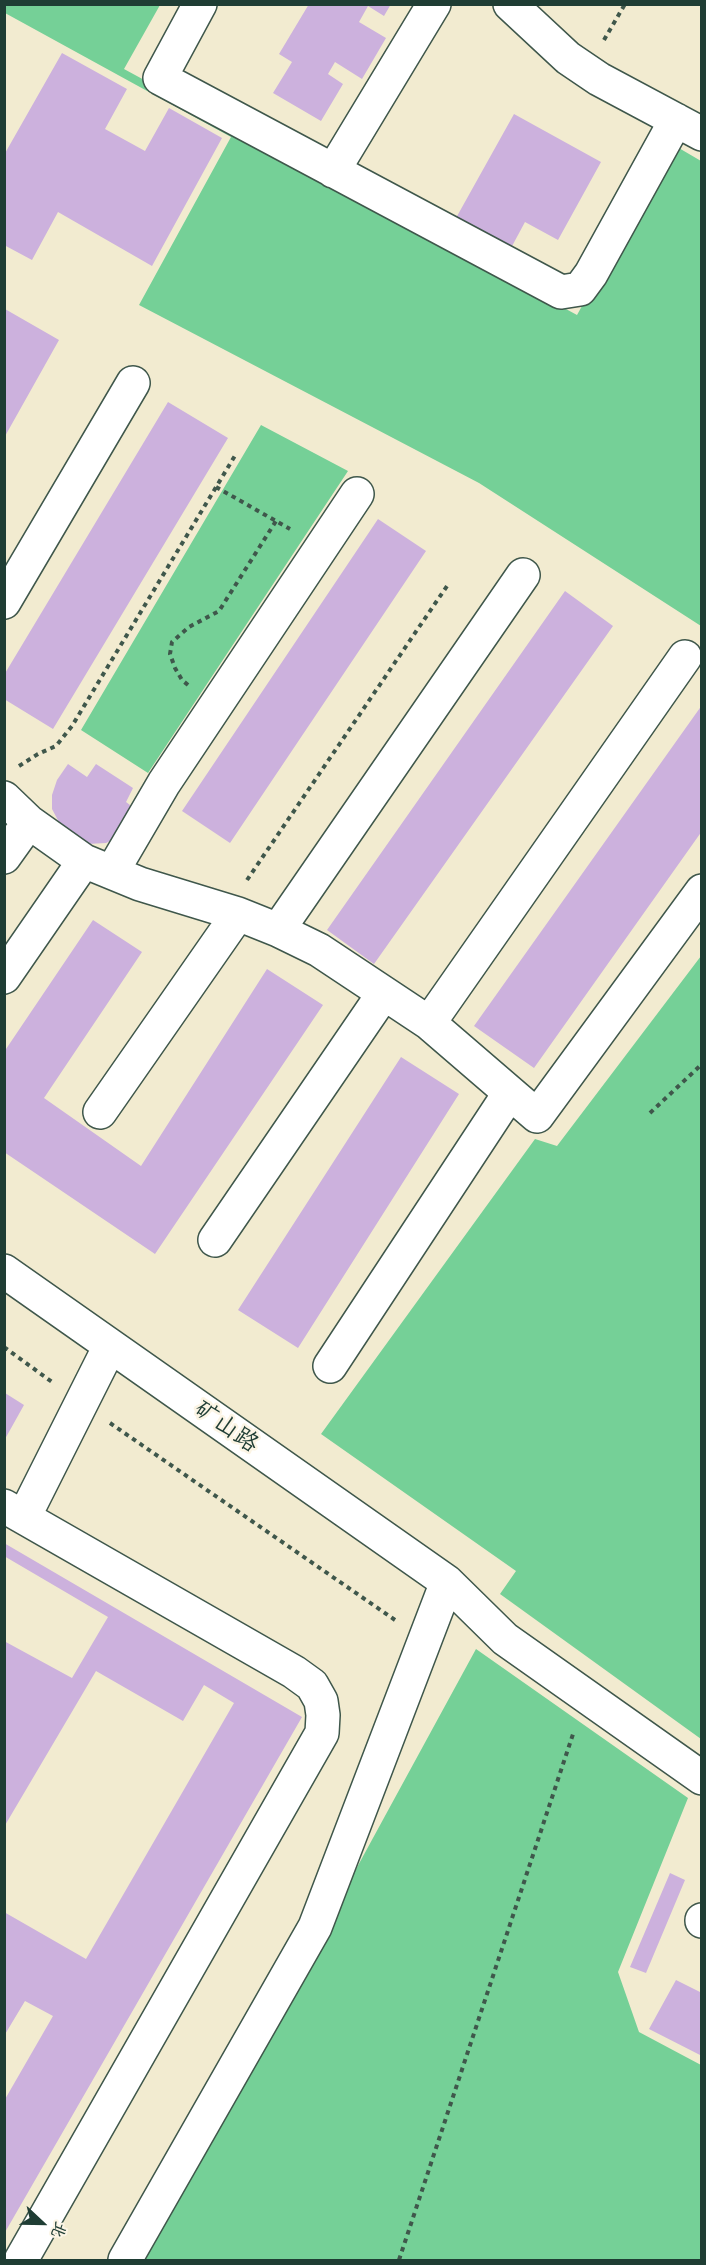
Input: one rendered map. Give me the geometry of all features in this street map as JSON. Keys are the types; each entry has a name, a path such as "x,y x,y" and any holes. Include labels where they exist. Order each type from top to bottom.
{"street":[{"path":"200,4 160,78 561,292 580,289 689,127 599,79 568,58 510,4"},
{"path":"333,171 434,4"},
{"path":"4,602 133,383"},
{"path":"4,977 98,867 164,783 357,494"},
{"path":"278,930 523,575"},
{"path":"429,1023 685,657"},
{"path":"8,785 29,822 98,867 278,930 319,950 429,1023 537,1116 702,891"},
{"path":"4,858 29,822"},
{"path":"100,1112 232,913"},
{"path":"215,1240 384,993"},
{"path":"330,1366 509,1094"},
{"name":"矿山路","path":"4,1271 447,1582 505,1639 702,1778"},
{"path":"21,2260 322,1733 321,1701 312,1685 294,1672 14,1512 81,1403 110,1346"},
{"path":"125,2260 315,1928 447,1582"}],"path":[{"path":"8,785 25,761 56,746 67,732 236,454"},
{"path":"216,488 322,547"},
{"path":"216,706 182,680 170,654 172,642 189,627 219,611 276,521"},
{"path":"232,913 447,586"},
{"path":"650,1113 702,1064"},
{"path":"4,1347 81,1403 425,1640"},
{"path":"399,2260 586,1696"}],"green space":[{"path":"5,5 160,5 124,69 577,315 672,144 701,161 701,626 479,483 139,305 231,137 5,13"},
{"path":"261,425 348,471 148,773 81,730"},
{"path":"701,956 701,1739 500,1594 516,1571 321,1434 535,1139 557,1146"},
{"path":"476,1649 688,1798 618,1972 639,2032 701,2065 701,2260 143,2260"}],"building":[{"path":"309,4 391,4 384,16 368,6 359,22 386,38 362,79 335,62 328,74 343,84 321,121 273,93 292,62 279,54"},
{"path":"62,53 127,89 105,129 145,151 169,108 222,138 152,266 58,212 32,260 4,245 4,155"},
{"path":"514,114 601,162 558,240 525,222 511,248 456,218"},
{"path":"4,310 59,340 4,438"},
{"path":"168,402 228,438 53,729 4,699 4,675"},
{"path":"378,519 426,551 230,843 182,811"},
{"path":"565,591 613,626 374,964 327,930"},
{"path":"702,705 702,831 534,1068 474,1026"},
{"path":"68,764 87,777 96,764 133,788 126,802 138,811 120,836 106,843 88,844 61,826 52,809 52,795 57,780"},
{"path":"93,920 142,952 44,1098 141,1166 267,969 323,1005 155,1254 4,1152 4,1052"},
{"path":"401,1057 459,1094 298,1348 238,1310"},
{"path":"5,1393 24,1405 5,1439"},
{"path":"4,1543 302,1717 4,2234 4,2101 53,2016 25,2001 4,2036 4,1912 86,1959 234,1703 204,1685 183,1721 96,1671 4,1827 4,1641 72,1678 108,1617 4,1556"},
{"path":"670,1873 685,1880 646,1973 630,1967"},
{"path":"676,1980 702,1993 702,2056 649,2029"}]}
